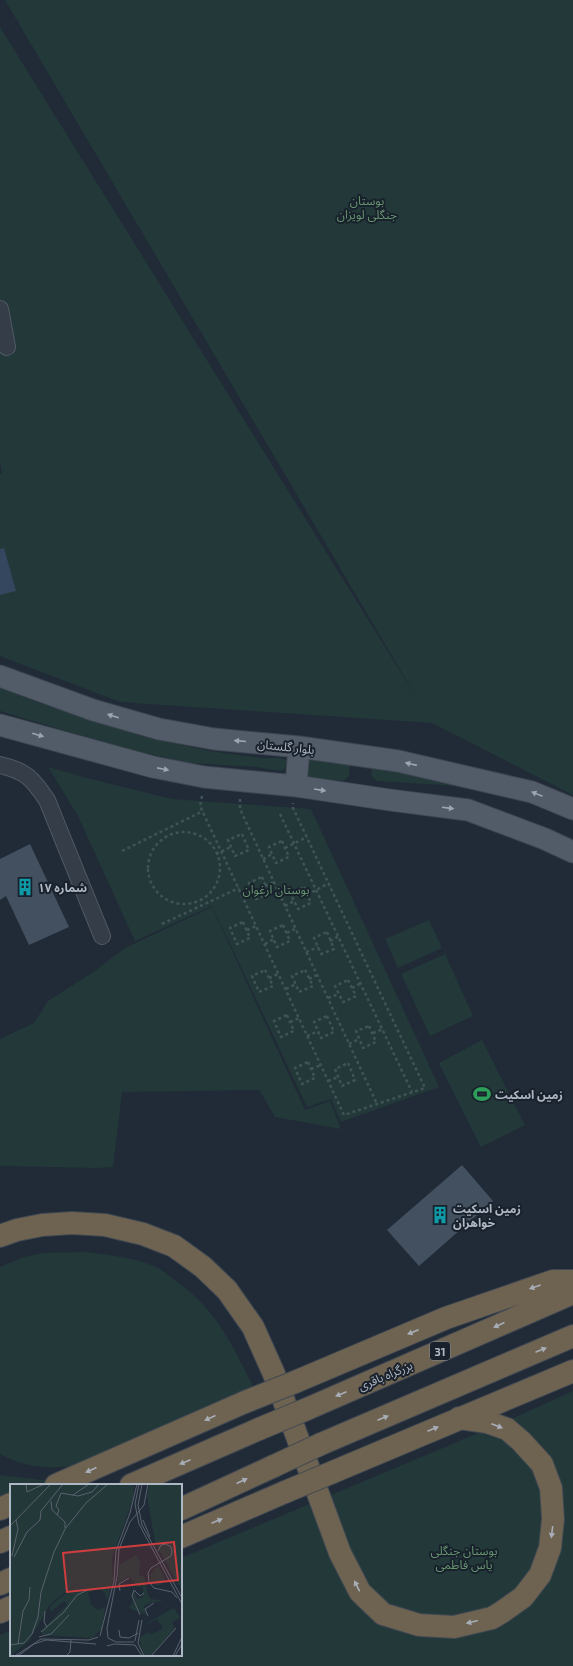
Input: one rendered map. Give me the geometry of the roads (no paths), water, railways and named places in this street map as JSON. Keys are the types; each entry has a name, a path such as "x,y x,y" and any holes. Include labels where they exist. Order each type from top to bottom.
{"highway":[{"path":"0,1236 17,1230 42,1225 72,1223 105,1226 144,1234 174,1246 203,1267 227,1290 253,1327 274,1374 340,1553 360,1592 383,1614 419,1625 454,1627 492,1618 523,1597 540,1575 550,1548 553,1519 551,1488 542,1464 521,1441 507,1430 487,1422 459,1418"},
{"path":"58,1484 246,1402 446,1318 553,1280 573,1282"},
{"name":"بزرگراه باقری","path":"133,1484 573,1293"},
{"path":"182,1509 321,1444 573,1336"},
{"path":"182,1537 573,1371"},
{"path":"0,1509 10,1504"},
{"path":"0,1542 10,1537"},
{"path":"0,1584 10,1579"},
{"path":"0,1612 10,1607"}],"main road":[{"name":"بلوار گلستان","path":"0,676 93,710 159,729 214,739 299,746 398,761 532,792 573,809"},
{"path":"0,725 153,767 204,777 296,786 468,810 545,839 573,852"},
{"path":"296,786 299,746"}],"street":[{"path":"0,309 7,347"},
{"path":"0,765 16,768 33,780 47,800 102,936"}],"water":[{"path":"4,548 16,591 0,595 0,549"}],"place":[{"name":"شماره ۱۷","path":"25,887"},
{"name":"زمین اسکیت","path":"482,1094"},
{"name":"زمین اسکیت خواهران","path":"440,1215"}],"park label":[{"name":"بوستان جنگلی لویزان","path":"367,207"},
{"name":"بوستان ارغوان","path":"276,889"},
{"name":"بوستان جنگلی یاس فاطمی","path":"464,1557"}]}
